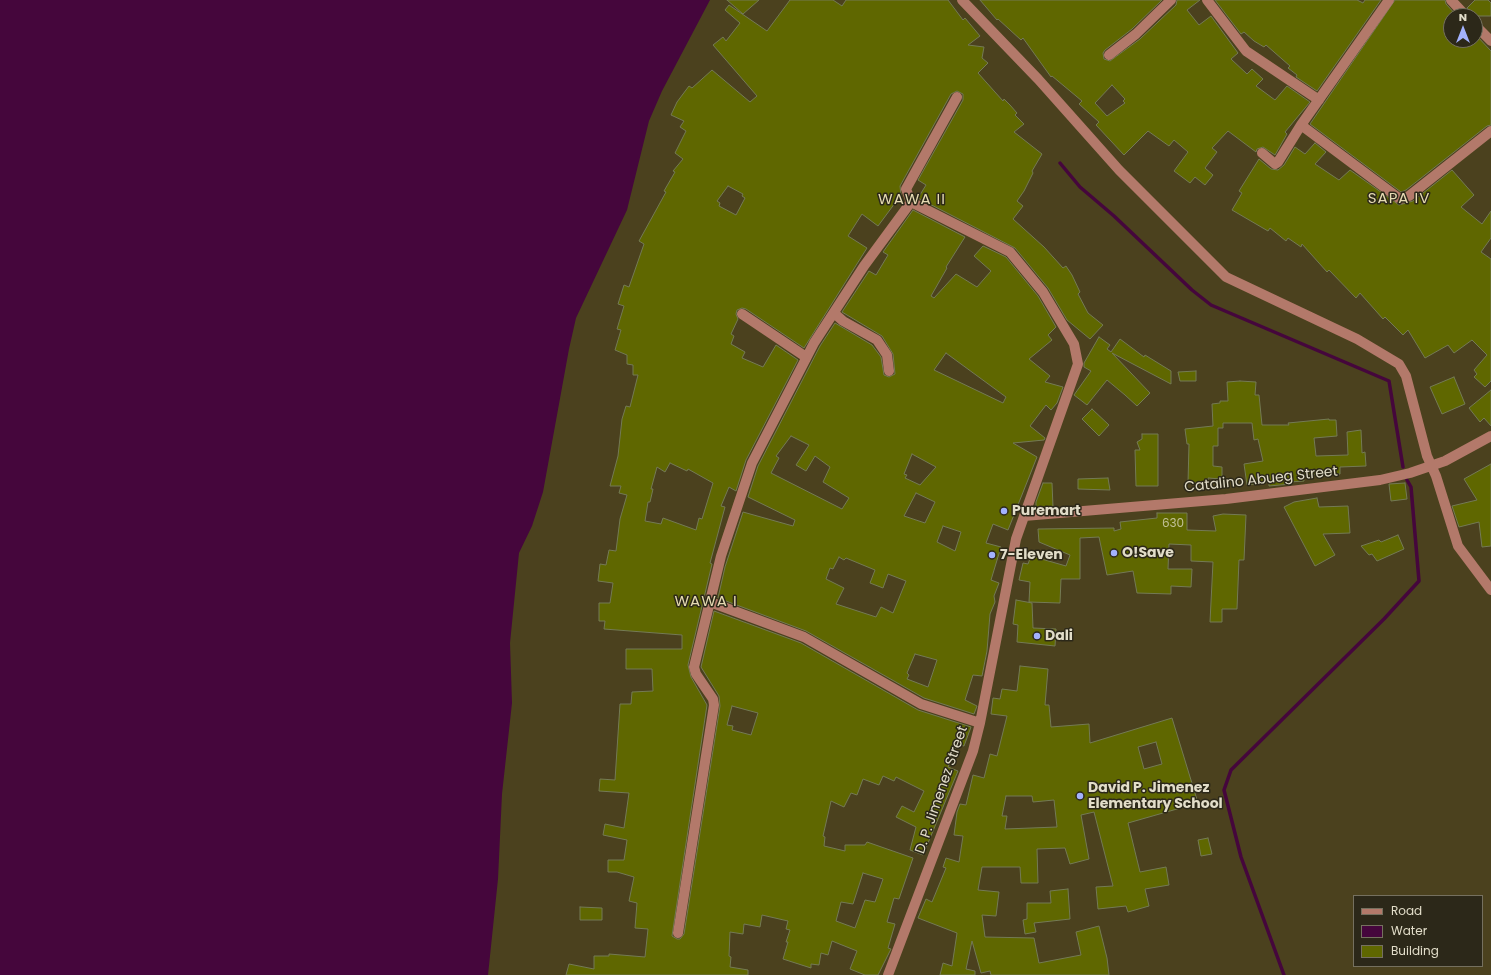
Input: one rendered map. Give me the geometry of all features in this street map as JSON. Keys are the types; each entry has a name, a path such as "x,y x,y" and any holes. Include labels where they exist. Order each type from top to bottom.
{"street":[{"path":"962,0 1038,79 1119,170 1226,277 1357,339 1399,364 1406,376 1427,456 1436,476 1458,546 1491,590"},
{"path":"1110,55 1136,34 1170,0"},
{"path":"1207,0 1246,51 1319,100"},
{"path":"1262,153 1277,164 1301,125 1389,0"},
{"path":"1450,0 1458,8"},
{"path":"1483,33 1491,41"},
{"path":"678,933 714,705 712,699 696,674 694,667 721,556 752,462 806,357 864,266 911,202 906,189 957,97"},
{"path":"1301,125 1400,199 1410,196 1491,131"},
{"name":"D. P. Jimenez Street","path":"888,975 962,782 980,723 1016,539 1078,364 1074,344 1044,292 1010,252 911,202"},
{"path":"834,313 843,321 877,340 887,355 889,371"},
{"path":"742,314 806,357"},
{"name":"Catalino Abueg Street","path":"1024,516 1226,499 1380,480 1432,467 1472,448 1491,436"},
{"path":"710,602 804,637 921,704 980,723"}],"water":[{"path":"0,0 710,0 662,91 649,121 627,210 576,318 543,492 532,526 519,553 510,643 512,703 502,794 498,879 488,975 0,975"}],"building":[{"path":"727,0 759,0 743,14"},
{"path":"790,0 833,0 842,6 846,0 948,0 963,20 965,18 980,36 968,45 984,47 982,58 988,63 978,73 1003,101 1004,99 1010,105 1017,113 1015,115 1024,124 1014,132 1042,154 1032,171 1033,173 1024,191 1017,201 1023,206 1013,219 1044,247 1063,268 1066,266 1080,292 1078,294 1088,313 1103,325 1090,339 1067,320 1048,288 1015,248 918,198 926,185 918,180 963,100 963,94 957,91 951,94 900,186 901,195 878,226 862,214 848,236 867,248 804,348 746,309 742,308 737,310 736,314 738,319 731,334 734,336 731,344 745,352 742,358 763,367 776,345 798,360 746,460 736,491 729,487 721,506 725,507 710,563 712,564 688,665 691,677 707,705 672,936 680,939 684,934 720,706 719,696 701,667 714,611 801,643 918,710 971,727 964,746 957,744 948,767 958,771 923,855 910,850 916,827 896,817 902,806 914,812 924,791 896,777 894,781 883,776 879,785 863,779 857,795 851,793 844,807 831,801 823,836 825,837 824,846 845,851 845,845 865,845 867,842 913,858 899,899 894,898 887,922 895,924 888,948 891,949 878,975 865,975 850,969 857,951 832,941 828,955 821,953 819,965 811,964 811,968 783,959 790,930 786,929 788,921 762,915 760,927 744,924 743,934 730,932 730,967 748,970 748,975 566,975 569,964 594,969 594,956 609,956 609,954 645,957 648,929 635,928 637,903 629,901 634,877 617,872 608,872 608,860 624,860 627,840 603,835 605,824 624,828 629,793 599,791 600,779 615,780 620,704 631,704 632,692 653,691 652,669 626,669 626,649 682,649 682,635 604,629 605,621 599,621 599,603 610,603 613,583 598,581 600,564 606,565 609,550 616,551 620,519 627,495 619,493 621,486 610,486 618,456 622,419 626,406 630,407 638,375 633,375 633,365 627,364 627,355 615,350 621,330 617,329 624,306 618,304 624,285 629,287 644,244 639,241 666,192 664,191 675,172 673,171 683,159 675,153 686,131 680,127 684,121 671,115 677,102 689,86 692,88 712,70 750,102 757,96 713,45 723,37 726,41 740,23 725,10 729,5 767,31","holes":["728,186 743,194 742,196 745,198 736,215 719,206 720,203 717,201","670,463 687,471 688,469 713,483 702,519 699,518 696,530 663,518 661,524 645,521 657,467 665,472","732,706 758,713 751,735 732,730 733,726 727,725","863,873 883,879 875,902 865,900 855,928 836,921 841,902 853,904"]},
{"path":"980,0 1162,0 1132,29 1105,50 1103,53 1104,59 1110,61 1140,39 1176,5 1177,0 1200,0 1187,10 1199,25 1211,16 1238,53 1231,59 1247,74 1252,69 1263,79 1256,86 1275,100 1287,86 1310,102 1285,132 1287,134 1275,155 1263,147 1257,149 1256,152 1228,131 1212,148 1217,152 1205,168 1213,175 1205,185 1195,177 1190,183 1174,171 1188,152 1174,140 1169,146 1148,131 1124,155 1096,125 1099,122 1079,104 1082,101 1052,76 1051,77 1023,38 1021,40 998,19 997,20","holes":["1112,85 1125,99 1123,101 1125,103 1107,116 1095,103"]},
{"path":"1215,0 1357,0 1363,3 1365,0 1381,0 1317,91 1296,77 1297,75 1288,68 1290,66 1266,45 1264,47 1244,32 1241,34"},
{"path":"1395,0 1445,0 1450,8 1443,8 1443,48 1483,48 1483,42 1491,51 1491,125 1487,126 1406,190 1401,192 1310,124"},
{"path":"1475,0 1488,0 1491,3 1491,16 1483,16 1483,8 1467,8"},
{"path":"1315,143 1326,152 1315,164 1339,180 1350,170 1399,205 1413,201 1452,170 1474,195 1461,207 1482,224 1491,211 1491,238 1481,252 1491,259 1491,381 1485,387 1474,377 1477,374 1474,370 1487,355 1472,340 1454,353 1448,345 1425,358 1408,330 1403,335 1385,317 1383,319 1360,293 1356,298 1329,270 1327,272 1302,244 1301,247 1288,238 1286,241 1270,228 1268,231 1232,210 1242,193 1239,191 1259,159 1271,169 1278,170 1284,165 1295,147 1305,154"},
{"path":"913,210 965,237 946,267 947,268 931,296 934,298 956,274 977,287 991,271 974,256 983,246 1006,257 1038,296 1056,327 1048,335 1052,340 1029,359 1050,376 1045,382 1063,387 1057,403 1051,410 1046,405 1030,426 1045,438 1044,440 1013,443 1037,457 1008,530 993,524 986,543 1001,547 991,580 999,583 994,596 995,602 990,614 987,651 982,676 973,675 965,700 977,706 974,714 924,698 806,631 718,598 725,567 743,512 793,526 795,520 748,497 758,466 820,346 835,323 872,345 881,357 884,375 889,377 895,374 893,354 882,336 842,312 869,271 876,275 888,255 883,252","holes":["946,353 1006,397 1003,403 934,370","791,436 809,445 796,465 806,471 815,456 830,467 823,482 849,498 842,509 771,473 779,458 776,456","912,454 936,467 920,485 905,478 907,475 904,474","916,493 935,502 925,523 904,516","943,526 961,532 955,551 937,542","839,557 844,560 846,558 875,570 870,583 883,588 888,574 906,581 893,613 881,607 876,617 836,604 844,588 826,579 830,568 833,569","915,654 937,660 928,687 907,679 909,675 907,673"]},
{"path":"1099,337 1110,345 1107,349 1111,352 1120,339 1144,357 1145,355 1171,371 1171,384 1112,353 1150,393 1137,406 1107,380 1087,405 1074,395 1091,371 1084,367 1084,363"},
{"path":"1196,371 1196,381 1180,381 1178,372"},
{"path":"1454,377 1465,404 1442,414 1430,387"},
{"path":"1227,382 1256,382 1255,395 1259,395 1262,425 1289,425 1288,423 1329,419 1336,420 1337,436 1314,438 1316,456 1348,455 1347,432 1361,430 1362,453 1365,452 1366,466 1340,467 1340,474 1303,475 1304,481 1290,482 1291,484 1269,486 1269,482 1247,485 1244,464 1263,461 1258,439 1254,440 1252,423 1223,423 1223,428 1218,428 1218,446 1213,446 1213,466 1222,467 1222,479 1208,478 1208,483 1188,483 1189,444 1187,444 1185,429 1213,426 1212,404 1220,403 1220,401 1228,401"},
{"path":"1491,390 1491,426 1484,418 1480,422 1469,408"},
{"path":"1092,409 1109,425 1099,436 1082,419"},
{"path":"1142,434 1158,434 1158,486 1136,486 1135,450 1140,450 1137,442 1142,439"},
{"path":"1491,464 1491,546 1482,547 1479,522 1459,527 1452,506 1477,500 1464,479"},
{"path":"1108,478 1110,490 1078,489 1078,479"},
{"path":"1043,483 1052,483 1053,507 1036,508 1036,502"},
{"path":"1405,483 1407,499 1391,501 1389,484"},
{"path":"1317,498 1319,507 1348,506 1350,533 1323,534 1335,555 1315,566 1284,507 1294,502"},
{"path":"1157,513 1187,513 1187,530 1216,531 1213,516 1223,514 1246,515 1244,560 1239,560 1237,609 1222,609 1222,622 1210,622 1213,562 1191,561 1191,545 1169,544 1168,569 1192,569 1191,587 1171,586 1171,594 1137,593 1133,571 1107,575 1099,537 1080,538 1080,579 1061,579 1060,603 1029,602 1030,582 1019,580 1023,563 1028,564 1031,556 1066,566 1070,555 1039,542 1038,529 1114,528 1114,531 1121,529 1120,522 1157,518"},
{"path":"1398,535 1404,549 1377,561 1372,554 1369,555 1361,546 1379,540 1381,542"},
{"path":"1016,600 1032,603 1033,628 1056,629 1055,646 1017,642 1018,625 1013,624"},
{"path":"1020,666 1048,669 1045,705 1049,705 1051,727 1089,724 1090,743 1172,718 1198,803 1128,823 1140,872 1166,867 1169,885 1145,889 1149,906 1128,912 1126,906 1098,909 1096,887 1113,886 1094,812 1081,815 1089,859 1070,864 1065,848 1037,849 1038,883 1021,883 1020,867 982,867 978,890 999,892 996,916 982,915 985,937 1034,938 1039,963 1081,955 1076,932 1099,926 1107,958 1109,975 991,975 990,971 981,973 972,941 966,969 975,971 975,975 940,975 943,963 952,966 957,933 918,918 926,899 932,902 946,868 943,867 946,858 959,862 963,836 954,835 957,812 960,804 966,805 973,775 984,778 990,754 997,756 1007,716 991,714 993,698 1000,699 1002,689 1017,691","holes":["1156,742 1162,764 1144,769 1138,747","1006,796 1032,796 1033,802 1054,800 1057,827 1005,829 1007,816 1002,816"]},
{"path":"1208,838 1212,854 1201,856 1198,840"},
{"path":"1068,889 1070,919 1034,923 1036,932 1025,934 1023,920 1027,919 1027,903 1051,903 1050,891"},
{"path":"580,907 602,908 602,920 580,920"}],"waterway":[{"path":"1060,163 1080,187 1114,216 1192,290 1211,305 1389,381 1403,467"},
{"path":"1284,975 1241,857 1224,790 1231,770 1384,619 1419,581 1411,487 1407,480"}],"place":[{"name":"Puremart","path":"1004,511"},
{"name":"O!Save","path":"1114,553"},
{"name":"7-Eleven","path":"992,555"},
{"name":"Dali","path":"1037,636"},
{"name":"David P. Jimenez Elementary School","path":"1080,796"}],"district":[{"name":"SAPA IV","path":"1399,199"},
{"name":"WAWA II","path":"912,200"},
{"name":"WAWA I","path":"706,602"}]}
